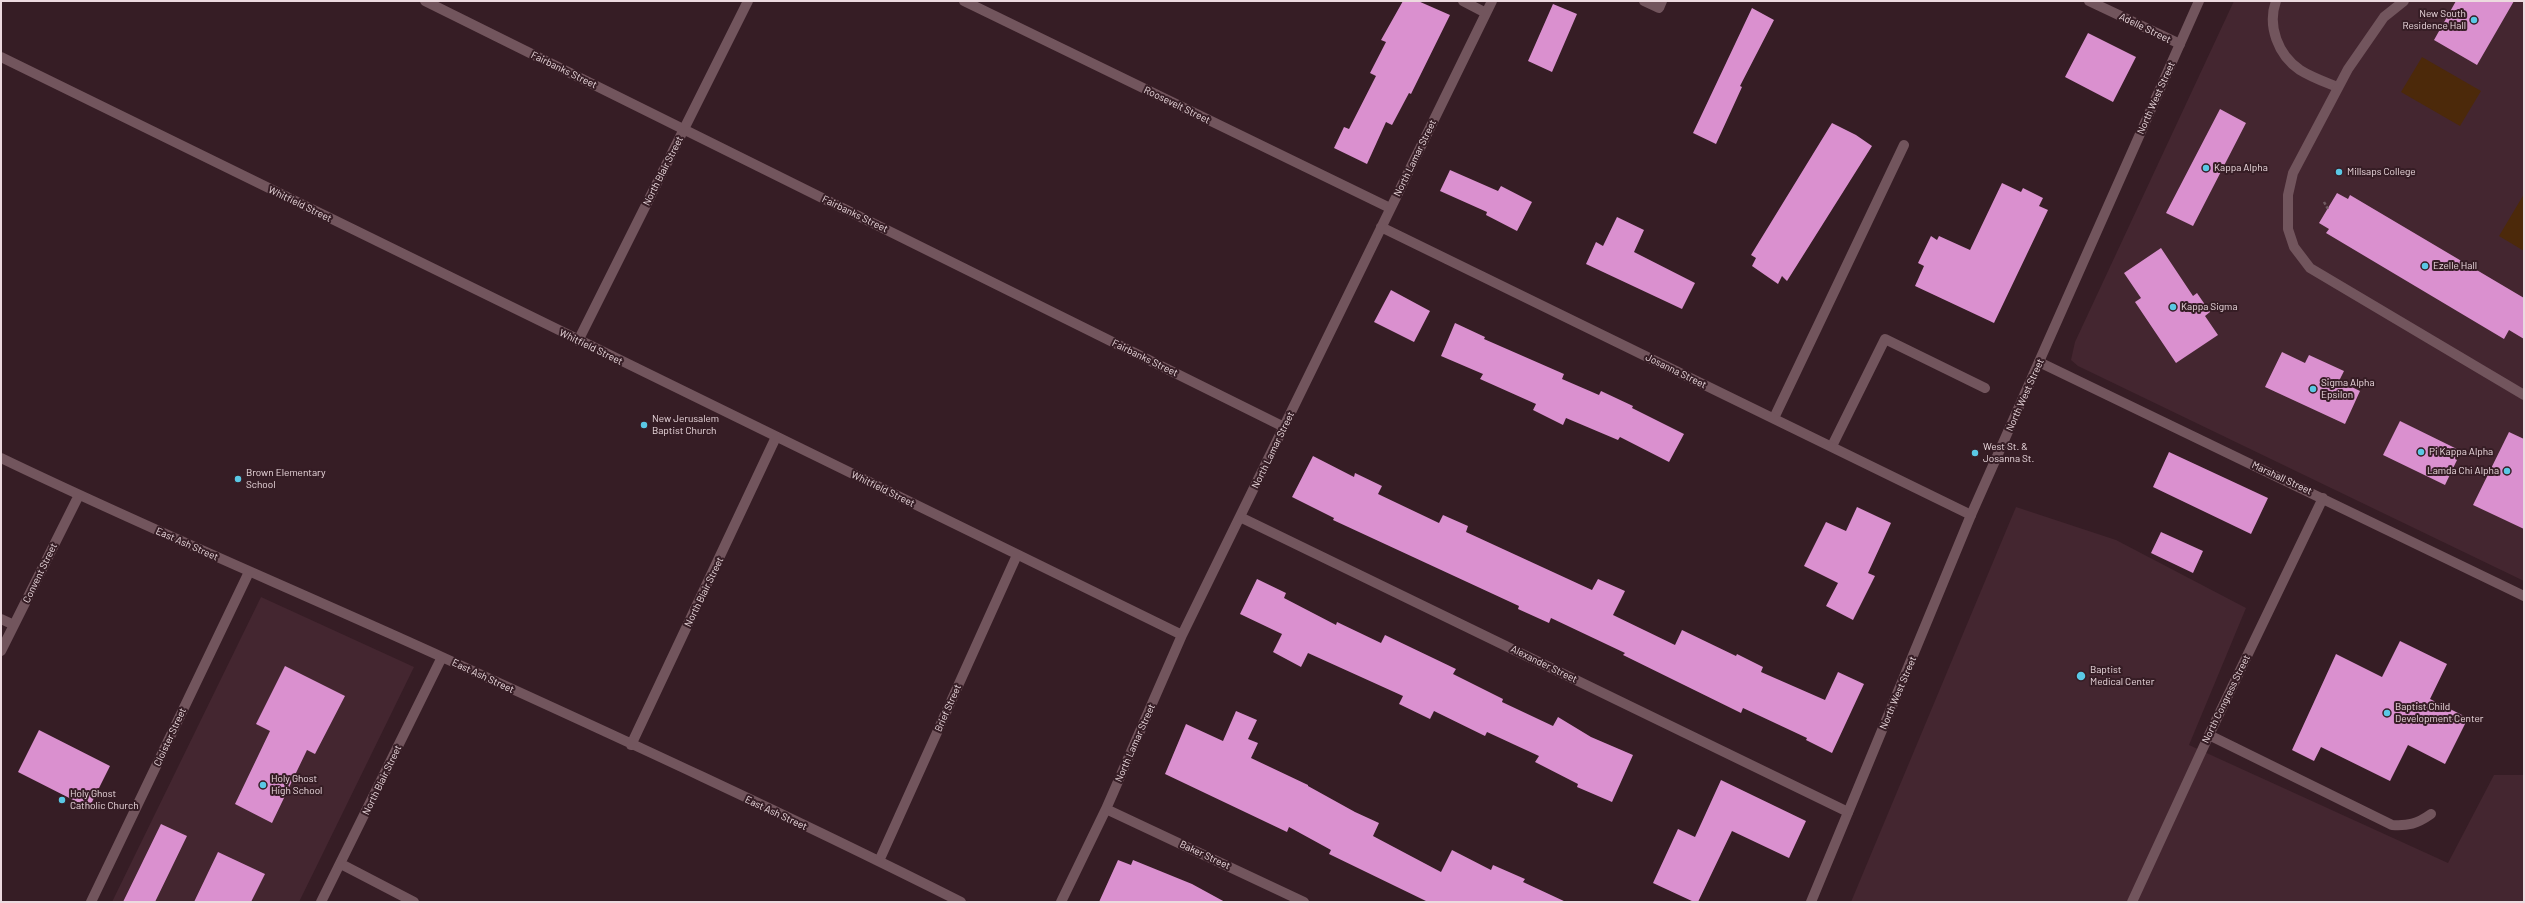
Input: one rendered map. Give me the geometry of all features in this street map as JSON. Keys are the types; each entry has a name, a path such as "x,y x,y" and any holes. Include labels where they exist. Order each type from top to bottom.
{"street":[{"name":"Fairbanks Street","path":"425,1 1284,427"},
{"name":"North Blair Street","path":"578,341 748,1"},
{"name":"Roosevelt Street","path":"964,1 1390,208"},
{"path":"1463,1 1486,13"},
{"name":"North Lamar Street","path":"1061,902 1106,808 1182,635 1492,1"},
{"path":"1644,1 1659,8 1662,1"},
{"name":"Adelle Street","path":"2089,1 2180,44"},
{"name":"North West Street","path":"1811,902 1971,515 2199,1"},
{"path":"2276,1 2272,15 2275,36 2285,55 2301,71 2337,87"},
{"path":"2404,1 2384,17 2337,87 2293,172 2288,195 2288,229 2294,247 2310,268 2524,395"},
{"name":"Whitfield Street","path":"1,58 1182,635"},
{"path":"1774,418 1904,145"},
{"name":"Josanna Street","path":"1381,226 1971,515"},
{"path":"1832,446 1885,339 1985,388"},
{"name":"Marshall Street","path":"2039,362 2524,596"},
{"name":"North Blair Street","path":"631,745 776,437"},
{"name":"East Ash Street","path":"1,458 78,495 442,657 879,861 961,902"},
{"name":"Convent Street","path":"1,651 78,495"},
{"name":"North Congress Street","path":"2132,902 2208,735 2323,498"},
{"name":"Alexander Street","path":"1240,517 1848,812"},
{"name":"Brief Street","path":"879,861 1017,555"},
{"name":"Cloister Street","path":"91,902 249,572"},
{"path":"1,619 14,625"},
{"name":"North Blair Street","path":"321,902 442,657"},
{"path":"2208,735 2392,825 2407,826 2419,822 2431,814"},
{"name":"Baker Street","path":"1106,808 1304,902"},
{"path":"341,864 414,902"}],"path":[{"path":"2324,202 2328,209"}],"shaded area":[{"name":"Millsaps College","path":"2234,1 2524,1 2524,581 2078,366 2071,360 2075,342"},
{"path":"2422,57 2481,91 2460,126 2401,92"},
{"path":"2524,194 2524,251 2499,236"},
{"name":"Baptist Medical Center","path":"2016,507 2116,540 2246,608 2189,745 2448,863 2494,775 2524,775 2524,902 1851,902"},
{"name":"Holy Ghost High School","path":"261,597 414,667 299,902 112,902"}],"building":[{"path":"1403,1 1418,1 1450,15 1411,94 1409,93 1392,125 1386,122 1367,164 1334,148 1344,127 1349,129 1376,76 1370,73 1386,42 1381,40"},
{"name":"New South Residence Hall","path":"2456,1 2514,1 2477,65 2434,40"},
{"path":"1553,4 1577,14 1552,72 1528,61"},
{"path":"1752,8 1774,20 1740,86 1742,87 1716,144 1693,133"},
{"path":"2088,33 2136,57 2113,102 2065,77"},
{"name":"Kappa Alpha","path":"2220,109 2246,123 2193,226 2166,213"},
{"path":"1832,123 1856,135 1872,146 1787,281 1782,276 1778,284 1752,266 1756,258 1751,255"},
{"path":"1450,170 1498,191 1501,186 1532,202 1517,231 1486,215 1487,212 1440,191"},
{"path":"2002,183 2021,192 2023,188 2043,198 2039,206 2048,210 1994,323 1915,286 1924,266 1918,263 1931,236 1937,240 1939,236 1970,250"},
{"name":"Ezelle Hall","path":"2337,193 2348,199 2350,195 2524,298 2524,339 2509,330 2504,339 2326,233 2329,229 2319,223"},
{"path":"1617,217 1644,230 1634,252 1695,283 1682,309 1586,264 1596,242 1603,246"},
{"name":"Kappa Sigma","path":"2161,248 2193,296 2197,293 2210,312 2205,316 2218,335 2176,363 2135,302 2141,298 2124,273"},
{"path":"1391,290 1430,311 1414,342 1374,322"},
{"path":"1455,323 1485,337 1484,339 1564,374 1562,379 1599,395 1601,391 1633,406 1632,408 1684,434 1669,462 1620,437 1618,440 1566,418 1563,425 1533,410 1536,404 1480,379 1483,374 1441,356"},
{"name":"Sigma Alpha Epsilon","path":"2282,352 2305,363 2309,355 2344,371 2339,381 2360,391 2345,424 2265,387"},
{"name":"Pi Kappa Alpha","path":"2400,421 2459,450 2455,459 2457,460 2445,485 2383,455"},
{"name":"Lamda Chi Alpha","path":"2509,432 2524,439 2524,529 2473,505"},
{"path":"2169,452 2268,498 2251,534 2153,487"},
{"path":"1313,456 1354,477 1355,473 1382,486 1378,494 1439,523 1443,515 1468,526 1466,532 1592,590 1598,579 1625,591 1613,615 1675,645 1682,630 1736,656 1737,654 1763,667 1761,672 1825,700 1838,672 1864,684 1832,753 1806,740 1807,738 1743,708 1741,713 1623,655 1625,653 1551,618 1549,623 1518,609 1519,606 1333,520 1334,518 1292,497"},
{"path":"1857,507 1891,523 1868,573 1875,576 1853,620 1826,606 1838,583 1804,566 1826,522 1846,531"},
{"path":"2161,532 2203,551 2193,573 2151,553"},
{"path":"1257,579 1286,593 1284,598 1336,625 1337,622 1381,643 1385,635 1456,669 1453,674 1503,699 1502,702 1553,726 1558,717 1591,737 1633,755 1612,802 1577,787 1578,784 1535,762 1539,756 1487,732 1485,736 1434,711 1430,719 1399,704 1403,696 1308,653 1301,667 1273,652 1282,634 1240,614"},
{"name":"Baptist Child Development Center","path":"2400,641 2447,664 2430,699 2468,718 2445,764 2408,745 2390,781 2321,747 2314,761 2292,750 2336,654 2382,677"},
{"path":"285,666 345,696 315,754 307,750 272,823 235,804 270,731 256,724"},
{"path":"1236,711 1257,720 1248,739 1258,743 1251,758 1308,785 1355,812 1379,823 1373,836 1441,872 1452,850 1491,870 1493,865 1525,879 1523,882 1566,902 1428,902 1329,854 1331,850 1289,827 1287,832 1165,774 1186,724 1223,741"},
{"path":"39,730 110,766 89,808 18,772"},
{"path":"1721,780 1806,821 1789,858 1732,831 1698,902 1694,902 1653,883 1678,829 1695,837"},
{"path":"161,824 187,836 155,902 123,902"},
{"path":"218,852 265,874 251,902 194,902"},
{"path":"1118,860 1131,865 1133,860 1192,884 1225,902 1099,902"}],"place":[{"name":"New South Residence Hall","path":"2474,20"},
{"name":"Kappa Alpha","path":"2206,168"},
{"name":"Millsaps College","path":"2339,172"},
{"name":"Ezelle Hall","path":"2425,266"},
{"name":"Kappa Sigma","path":"2173,307"},
{"name":"Sigma Alpha Epsilon","path":"2313,389"},
{"name":"New Jerusalem Baptist Church","path":"644,425"},
{"name":"Pi Kappa Alpha","path":"2421,452"},
{"name":"West St. & Josanna St.","path":"1975,453"},
{"name":"Lamda Chi Alpha","path":"2507,471"},
{"name":"Brown Elementary School","path":"238,479"},
{"name":"Baptist Medical Center","path":"2081,676"},
{"name":"Baptist Child Development Center","path":"2387,713"},
{"name":"Holy Ghost High School","path":"263,785"},
{"name":"Holy Ghost Catholic Church","path":"62,800"}]}
